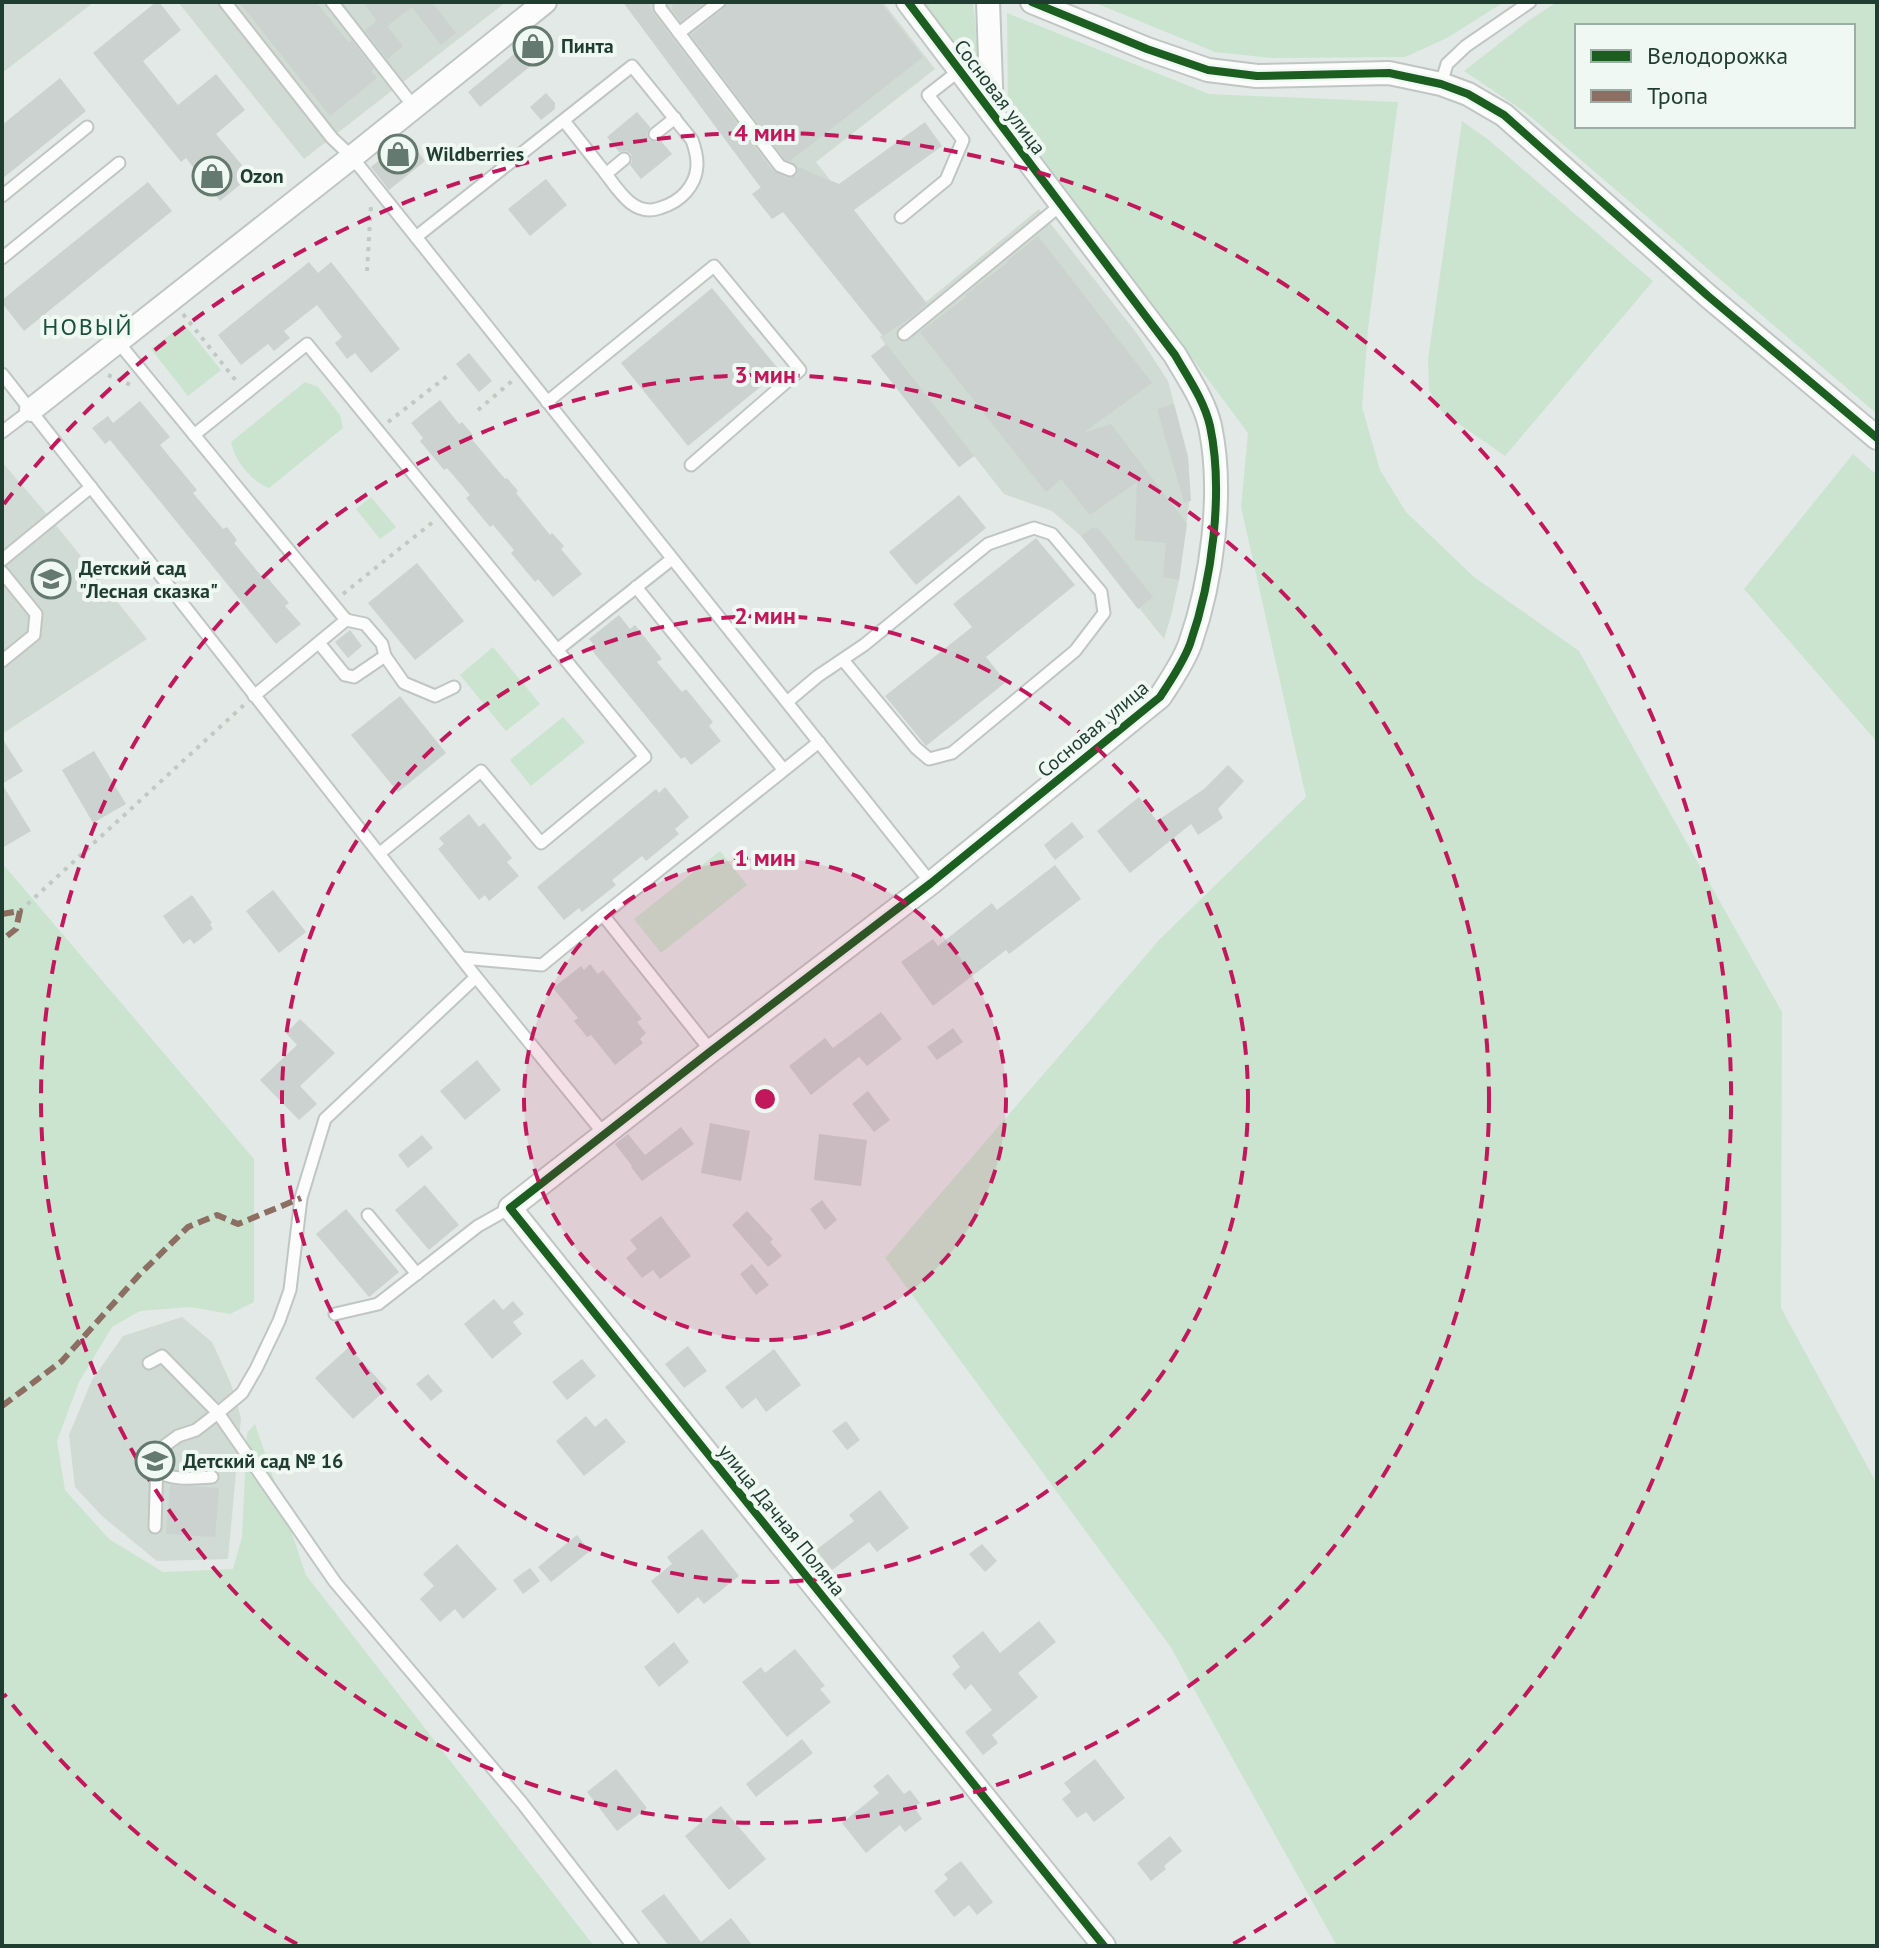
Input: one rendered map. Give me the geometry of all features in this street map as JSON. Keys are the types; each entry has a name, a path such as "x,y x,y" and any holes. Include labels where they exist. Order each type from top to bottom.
{"street":[{"path":"31,410 545,2"},
{"name":"Сосновая улица","path":"604,1134 931,883 1160,697 1189,646 1201,606 1213,549 1216,496 1210,426 1199,396 1175,355 908,2"},
{"path":"988,2 992,113"},
{"path":"1032,2 1208,70 1257,76 1389,73 1441,84 1468,94 1504,115 1708,296 1877,438"},
{"path":"510,1208 604,1134"},
{"name":"улица Дачная Поляна","path":"510,1208 1104,1946"}],"lane":[{"path":"225,2 931,883"},
{"path":"332,2 414,107"},
{"path":"660,2 660,8 780,166 790,170"},
{"path":"679,33 719,2"},
{"path":"1441,84 1447,64 1466,46 1530,2"},
{"path":"416,237 632,66 692,140 696,150 697,175 692,185 674,203 652,211 635,206 564,121"},
{"path":"901,217 946,180 963,140 928,95 960,70"},
{"path":"655,134 675,118"},
{"path":"2,196 87,127"},
{"path":"606,174 624,159"},
{"path":"2,258 119,163"},
{"path":"904,334 1062,203"},
{"path":"547,402 714,266 800,370 691,465"},
{"path":"118,342 346,620 365,624 382,644 385,656 404,683 435,696 454,687"},
{"path":"194,435 307,344 645,757 541,843 481,771 380,853"},
{"path":"2,374 476,977 604,1134"},
{"path":"2,432 31,410"},
{"path":"2,560 91,487"},
{"path":"787,702 818,676 864,645 988,544 1034,528 1052,534 1101,592 1104,613 1075,651 952,753 929,759 916,748 843,660"},
{"path":"557,650 672,559"},
{"path":"2,572 36,614 34,635 2,661"},
{"path":"636,587 783,769"},
{"path":"254,696 346,620"},
{"path":"319,643 345,675 354,677 385,656"},
{"path":"462,958 542,965 819,742"},
{"path":"603,915 711,1051"},
{"path":"155,1527 157,1459 163,1447 178,1436 196,1430 242,1393 283,1311 290,1290 301,1198 325,1119 476,977"},
{"path":"335,1314 378,1304 478,1226 510,1208"},
{"path":"368,1215 417,1274"},
{"path":"149,1363 162,1356 218,1413 335,1582 522,1803 633,1946"},
{"path":"156,1471 176,1478 212,1477"}],"path":[{"path":"367,271 371,203"},
{"path":"183,314 246,393"},
{"path":"88,365 127,385 159,392"},
{"path":"478,410 523,372"},
{"path":"377,430 450,374"},
{"path":"332,603 444,513"},
{"path":"20,911 254,696"}],"shaded area":[{"path":"2,2 94,2 2,73"},
{"path":"178,2 506,2 304,159"},
{"path":"623,2 883,2 935,69 816,162 926,302 1039,209 1138,335 1168,381 1188,457 1190,496 1179,580 1164,639 1081,536 1052,511 1004,494 974,456 959,467 871,356 886,345 880,337 882,335 783,212 752,194 761,187"},
{"name":"Детский сад \"Лесная сказка\"","path":"2,462 147,639 2,734"},
{"name":"Детский сад № 16","path":"182,1317 212,1342 231,1384 241,1418 228,1559 157,1561 102,1516 75,1487 69,1435 92,1380 123,1336"}],"green space":[{"path":"917,2 973,2 982,90"},
{"path":"1093,2 1504,2 1447,38 1405,57 1273,58 1215,52"},
{"path":"1557,2 1877,2 1877,414 1525,112 1464,71"},
{"path":"1007,13 1209,94 1398,102 1368,329 1362,407 1380,470 1406,512 1474,577 1579,651 1782,1012 1781,1308 1877,1484 1877,1946 1337,1946 1170,1646 885,1258 1160,939 1306,797 1241,507 1248,433 1008,112"},
{"path":"1462,121 1490,141 1653,281 1505,456 1442,412 1429,390 1428,359"},
{"path":"184,324 221,370 188,396 151,349"},
{"path":"305,382 318,387 340,415 343,428 269,488 245,470 231,442"},
{"path":"1853,454 1877,475 1877,742 1744,589"},
{"path":"371,497 396,527 380,539 356,509"},
{"path":"493,647 540,704 506,731 460,675"},
{"path":"563,717 585,742 531,786 510,760"},
{"path":"720,851 747,885 661,953 634,919"},
{"path":"2,863 254,1159 254,1302 230,1314 190,1307 140,1311 112,1327 79,1382 57,1441 65,1490 109,1539 163,1572 233,1569 242,1537 247,1433 255,1424 306,1575 594,1946 2,1946"}],"building":[{"path":"156,2 181,30 143,61 178,105 216,74 245,110 216,134 251,176 220,201 186,158 181,162 93,53"},
{"path":"239,2 316,2 349,43 351,40 374,69 371,71 377,78 330,116"},
{"path":"363,2 432,2 456,33 441,45 412,7 387,26 403,46 387,59 365,30 377,21"},
{"path":"623,2 647,2 773,171 787,178 796,176 798,167 839,184 925,122 942,146 854,210 927,304 883,336 783,212 772,219 752,194 761,188"},
{"path":"673,2 705,2 681,21 672,10"},
{"path":"727,2 880,2 923,57 790,161 785,159 691,35 724,9"},
{"path":"541,32 554,47 480,107 468,92"},
{"path":"60,78 86,111 2,179 2,125"},
{"path":"546,93 555,103 555,109 541,120 530,107"},
{"path":"637,112 650,127 647,134 649,140 660,140 672,154 641,179 630,165 631,154 619,152 607,137"},
{"path":"407,138 425,161 389,190 371,167"},
{"path":"546,179 567,205 530,236 508,209"},
{"path":"148,182 172,211 24,331 2,300"},
{"path":"1038,236 1152,383 1083,433 1111,424 1187,524 1179,580 1163,577 1166,543 1135,540 1137,482 1090,515 1061,479 1046,492 920,332"},
{"path":"309,262 318,273 331,262 400,349 371,373 355,353 347,359 335,343 342,337 317,305 284,331 290,338 274,351 268,344 241,365 218,335"},
{"path":"712,288 780,371 688,446 621,363"},
{"path":"886,344 974,456 959,467 871,356"},
{"path":"469,353 492,381 479,392 456,364"},
{"path":"440,400 459,424 462,422 473,435 470,437 518,491 516,493 550,535 552,533 564,546 561,549 582,574 553,597 538,579 535,582 511,553 514,550 466,498 470,495 420,441 423,438 411,423"},
{"path":"140,401 170,437 160,445 197,490 193,493 223,529 227,527 237,540 234,543 289,603 285,606 301,624 276,644 110,440 105,444 92,428 108,416 113,423"},
{"path":"1174,404 1188,457 1191,501 1184,502 1157,409"},
{"path":"959,495 986,528 916,585 889,552"},
{"path":"1092,528 1098,528 1153,597 1138,609 1081,536"},
{"path":"1036,538 1075,585 986,657 1006,682 926,746 885,696 972,627 953,604"},
{"path":"417,563 464,621 415,660 368,603"},
{"path":"619,615 630,629 635,625 662,659 657,662 682,692 686,689 713,722 709,726 721,741 691,765 685,757 681,759 590,648 594,645 589,639"},
{"path":"350,630 362,646 348,658 335,642"},
{"path":"400,696 446,753 398,792 351,735"},
{"path":"2,738 23,771 2,784"},
{"path":"94,751 126,804 93,823 62,770"},
{"path":"1228,765 1244,781 1218,809 1223,818 1198,835 1191,824 1130,873 1097,831 1139,797 1157,821 1204,789"},
{"path":"2,784 31,831 2,848"},
{"path":"665,787 689,817 675,829 679,834 646,861 642,856 612,880 616,885 582,912 579,908 564,920 537,887 656,789 659,793"},
{"path":"469,814 479,827 484,823 512,858 507,862 519,876 489,901 485,895 479,900 438,849 444,844 439,838"},
{"path":"1072,822 1084,837 1055,860 1044,845"},
{"path":"1055,865 1081,899 1009,954 1006,950 933,1006 901,962 933,939 938,946 992,903 997,910"},
{"path":"273,890 306,932 279,953 246,911"},
{"path":"192,895 213,929 194,944 190,939 183,944 163,916"},
{"path":"590,964 598,974 603,970 642,1019 637,1022 646,1033 640,1039 643,1043 615,1065 591,1035 587,1037 574,1021 578,1018 553,988 581,966 584,970"},
{"path":"881,1012 902,1039 867,1066 859,1057 811,1095 789,1066 825,1038 833,1048"},
{"path":"300,1019 335,1053 300,1086 317,1104 299,1120 260,1080 297,1045 286,1033"},
{"path":"953,1028 963,1042 937,1060 927,1047"},
{"path":"477,1060 501,1090 465,1120 440,1091"},
{"path":"868,1091 890,1120 874,1132 852,1104"},
{"path":"710,1123 750,1131 741,1181 701,1173"},
{"path":"681,1127 694,1144 642,1181 615,1144 628,1134 645,1155"},
{"path":"819,1134 867,1140 861,1186 814,1180"},
{"path":"422,1135 433,1148 408,1168 398,1155"},
{"path":"425,1185 459,1225 429,1250 395,1210"},
{"path":"822,1200 837,1220 825,1230 810,1209"},
{"path":"346,1209 399,1272 369,1297 316,1234"},
{"path":"747,1211 773,1239 770,1242 782,1256 768,1267 732,1225"},
{"path":"661,1216 691,1256 660,1279 653,1270 642,1278 626,1258 637,1249 630,1240"},
{"path":"752,1264 769,1285 756,1295 740,1274"},
{"path":"494,1299 503,1310 513,1301 524,1314 513,1322 522,1334 492,1359 464,1324"},
{"path":"688,1346 707,1371 684,1388 665,1364"},
{"path":"349,1347 387,1389 353,1419 315,1378"},
{"path":"774,1349 801,1385 766,1412 756,1398 742,1409 725,1387"},
{"path":"582,1359 596,1376 567,1400 552,1382"},
{"path":"428,1374 443,1391 431,1401 416,1384"},
{"path":"586,1416 595,1427 606,1418 626,1442 584,1476 556,1441"},
{"path":"846,1421 860,1440 847,1450 832,1431"},
{"path":"170,1485 219,1488 215,1537 166,1534"},
{"path":"880,1490 909,1528 877,1552 869,1542 832,1570 816,1550 854,1521 849,1515"},
{"path":"702,1529 739,1576 704,1604 698,1597 678,1614 651,1581 672,1564 667,1557"},
{"path":"577,1535 590,1551 551,1582 538,1567"},
{"path":"457,1544 497,1589 463,1619 455,1609 440,1622 420,1599 434,1586 423,1574"},
{"path":"982,1544 997,1561 985,1572 969,1554"},
{"path":"530,1568 540,1581 523,1594 513,1580"},
{"path":"1039,1621 1056,1642 1018,1673 1038,1697 992,1735 998,1743 983,1755 965,1732 992,1710 971,1684 965,1690 952,1674 960,1667 952,1656 983,1631 1000,1653"},
{"path":"674,1642 689,1662 659,1687 644,1667"},
{"path":"795,1649 825,1686 820,1689 831,1702 787,1737 742,1682 761,1667 765,1673"},
{"path":"802,1739 813,1753 756,1797 746,1784"},
{"path":"1095,1759 1125,1798 1094,1822 1086,1812 1077,1818 1062,1799 1071,1792 1064,1783"},
{"path":"616,1769 647,1808 617,1831 587,1792"},
{"path":"888,1774 904,1794 910,1790 920,1803 914,1807 922,1819 905,1832 900,1825 866,1853 842,1823 879,1793 873,1786"},
{"path":"721,1806 766,1859 729,1890 685,1836"},
{"path":"1170,1836 1182,1851 1151,1881 1137,1863"},
{"path":"961,1861 993,1902 977,1915 969,1905 954,1917 934,1891 948,1879 944,1874"},
{"path":"664,1894 701,1942 731,1918 753,1946 669,1946 641,1911"}],"marked path":[{"path":"2,914 20,911 16,929 2,940"},
{"path":"2,1406 62,1361 139,1275 188,1227 217,1215 238,1224 301,1198"}],"cycle path":[{"path":"908,2 1175,355 1204,407 1214,452 1216,507 1210,565 1190,644 1160,697 931,883 510,1208 1104,1946"},
{"path":"1032,2 1208,70 1257,76 1389,73 1441,84 1468,94 1504,115 1708,296 1877,438"}],"place":[{"name":"Пинта","path":"533,46"},
{"name":"Wildberries","path":"398,154"},
{"name":"Ozon","path":"212,176"},
{"name":"Детский сад \"Лесная сказка\"","path":"51,579"},
{"name":"Детский сад № 16","path":"155,1461"}],"district":[{"name":"НОВЫЙ","path":"88,327"}]}
